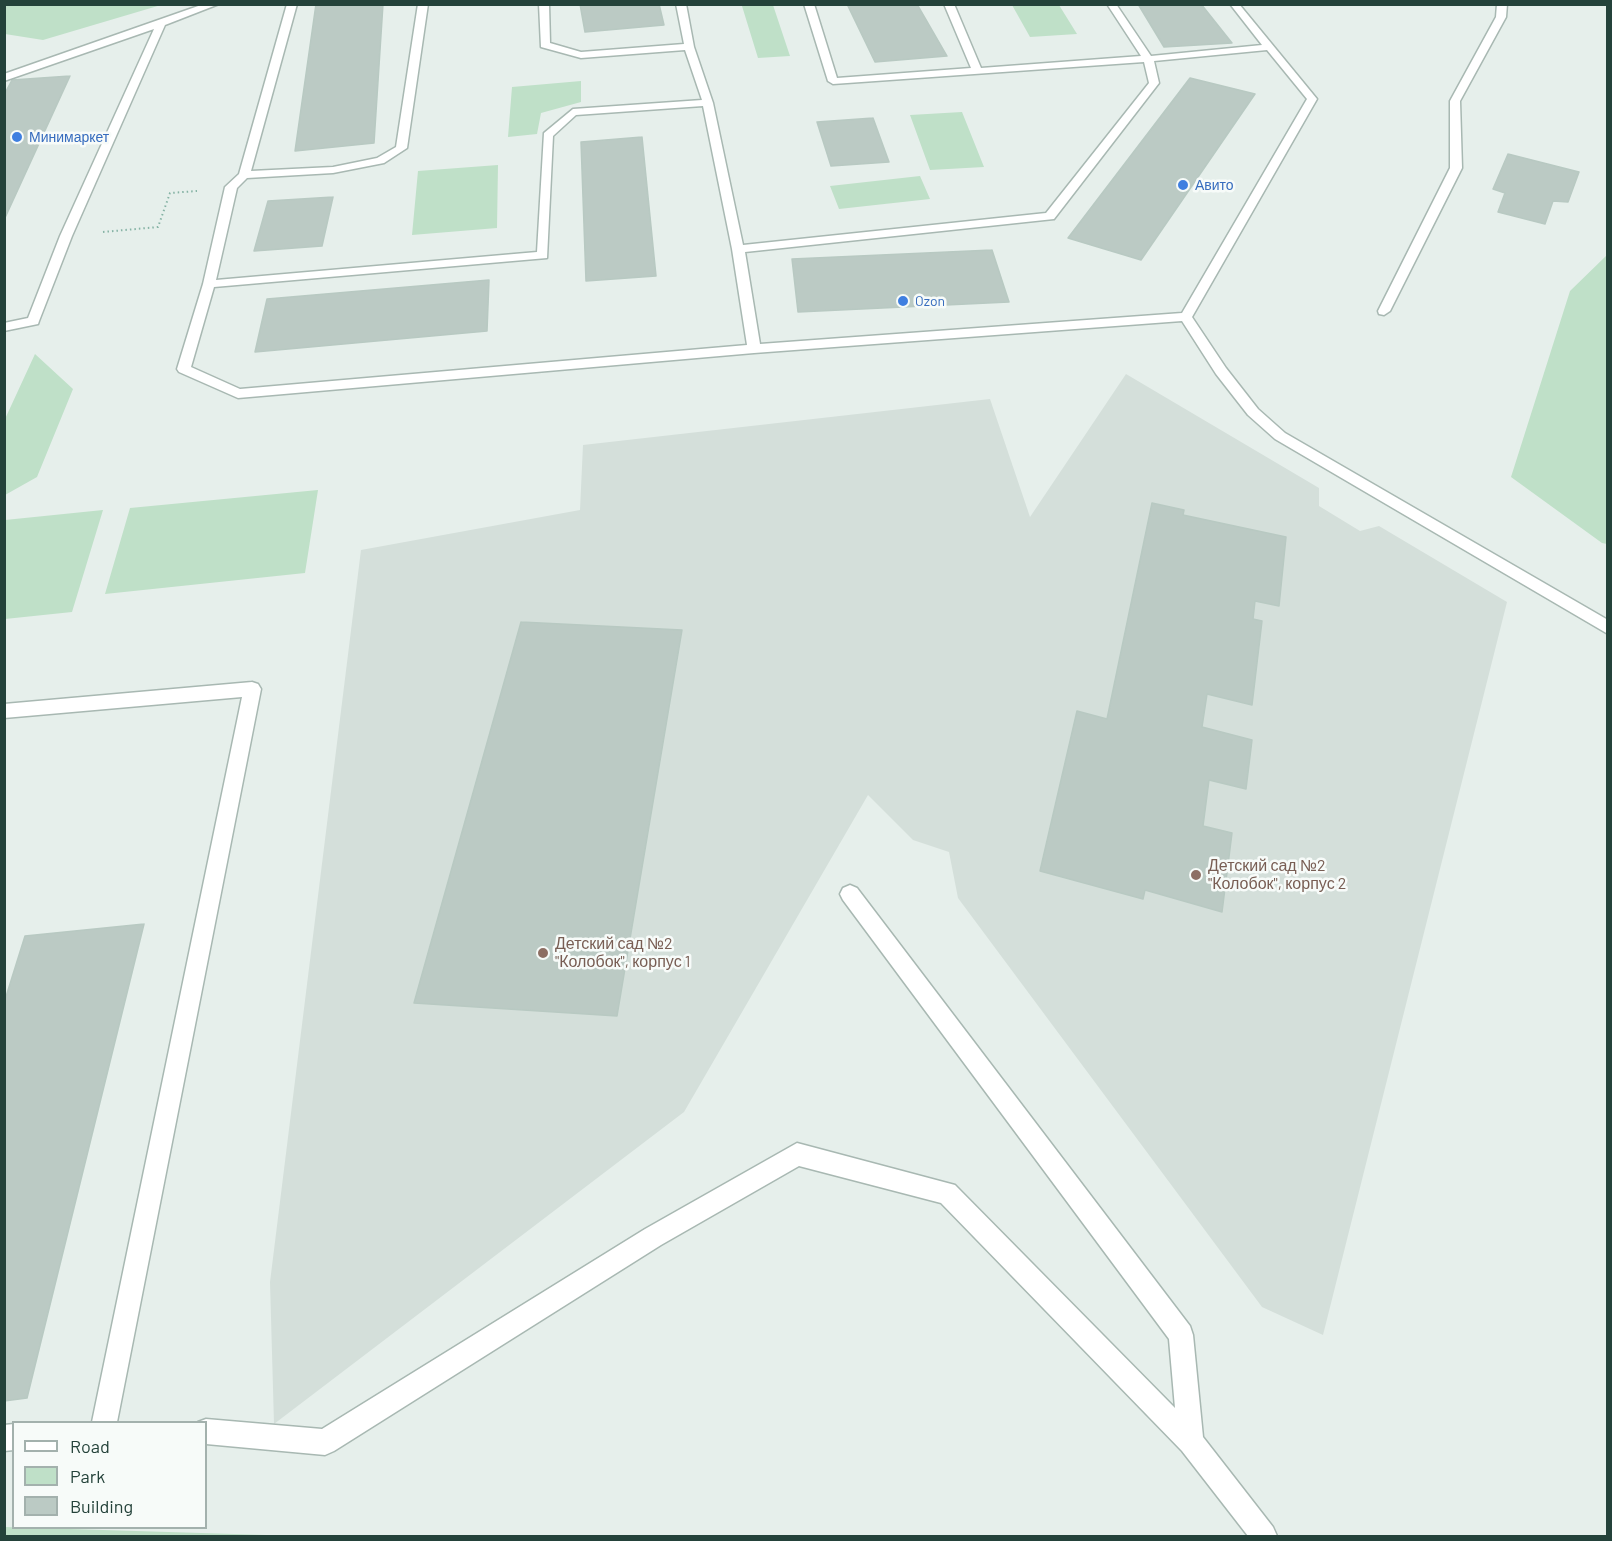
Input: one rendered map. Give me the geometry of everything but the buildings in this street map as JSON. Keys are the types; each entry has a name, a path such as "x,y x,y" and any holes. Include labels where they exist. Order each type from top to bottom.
{"street":[{"path":"4,78 215,4"},
{"path":"292,4 244,175 231,187 209,284 184,369 238,394 754,349 1186,317"},
{"path":"244,175 333,170 380,161 401,148 423,4"},
{"path":"544,4 545,45 581,56 689,46"},
{"path":"681,4 689,46 708,104 738,249 754,349"},
{"path":"809,4 833,81 1269,47"},
{"path":"949,4 977,71"},
{"path":"738,249 1050,216 1154,83 1148,58 1111,4"},
{"path":"1186,317 1312,99 1234,4"},
{"path":"1384,311 1456,168 1455,101 1501,17 1502,4"},
{"path":"4,327 33,321 66,236 161,23"},
{"path":"209,284 543,255 548,135 573,112 708,104"},
{"path":"1186,317 1221,371 1253,412 1280,436 1608,628"},
{"path":"4,711 252,689 104,1421"},
{"path":"850,894 1181,1335 1191,1442"},
{"path":"207,1432 325,1442 653,1237 796,1154 948,1193 1191,1442 1264,1536"}],"path":[{"path":"66,236 158,227 170,193 231,187"}],"shaded area":[{"path":"1126,374 1319,488 1319,506 1360,531 1379,526 1507,602 1323,1335 1262,1307 958,898 949,852 913,840 868,795 684,1112 274,1424 270,1282 361,550 580,510 583,445 990,399 1030,517"}],"green space":[{"path":"4,5 161,5 43,40 5,34"},
{"path":"773,5 790,56 758,58 742,6"},
{"path":"1012,5 1059,5 1077,34 1030,37"},
{"path":"581,81 581,102 541,113 537,134 508,137 512,87"},
{"path":"962,112 984,167 930,170 910,115"},
{"path":"498,165 497,228 412,235 418,171"},
{"path":"920,176 930,199 839,209 830,186"},
{"path":"1607,255 1607,544 1602,543 1511,477 1570,291"},
{"path":"35,354 73,389 37,477 5,495 5,419"},
{"path":"318,490 305,573 105,594 130,508"},
{"path":"103,510 72,612 5,619 5,520"},
{"path":"5,1527 299,1536 5,1536"}],"place":[{"name":"Минимаркет","path":"17,137"},
{"name":"Авито","path":"1183,185"},
{"name":"Ozon","path":"903,301"},
{"name":"Детский сад №2 \"Колобок\", корпус 2","path":"1196,875"},
{"name":"Детский сад №2 \"Колобок\", корпус 1","path":"543,953"}]}
